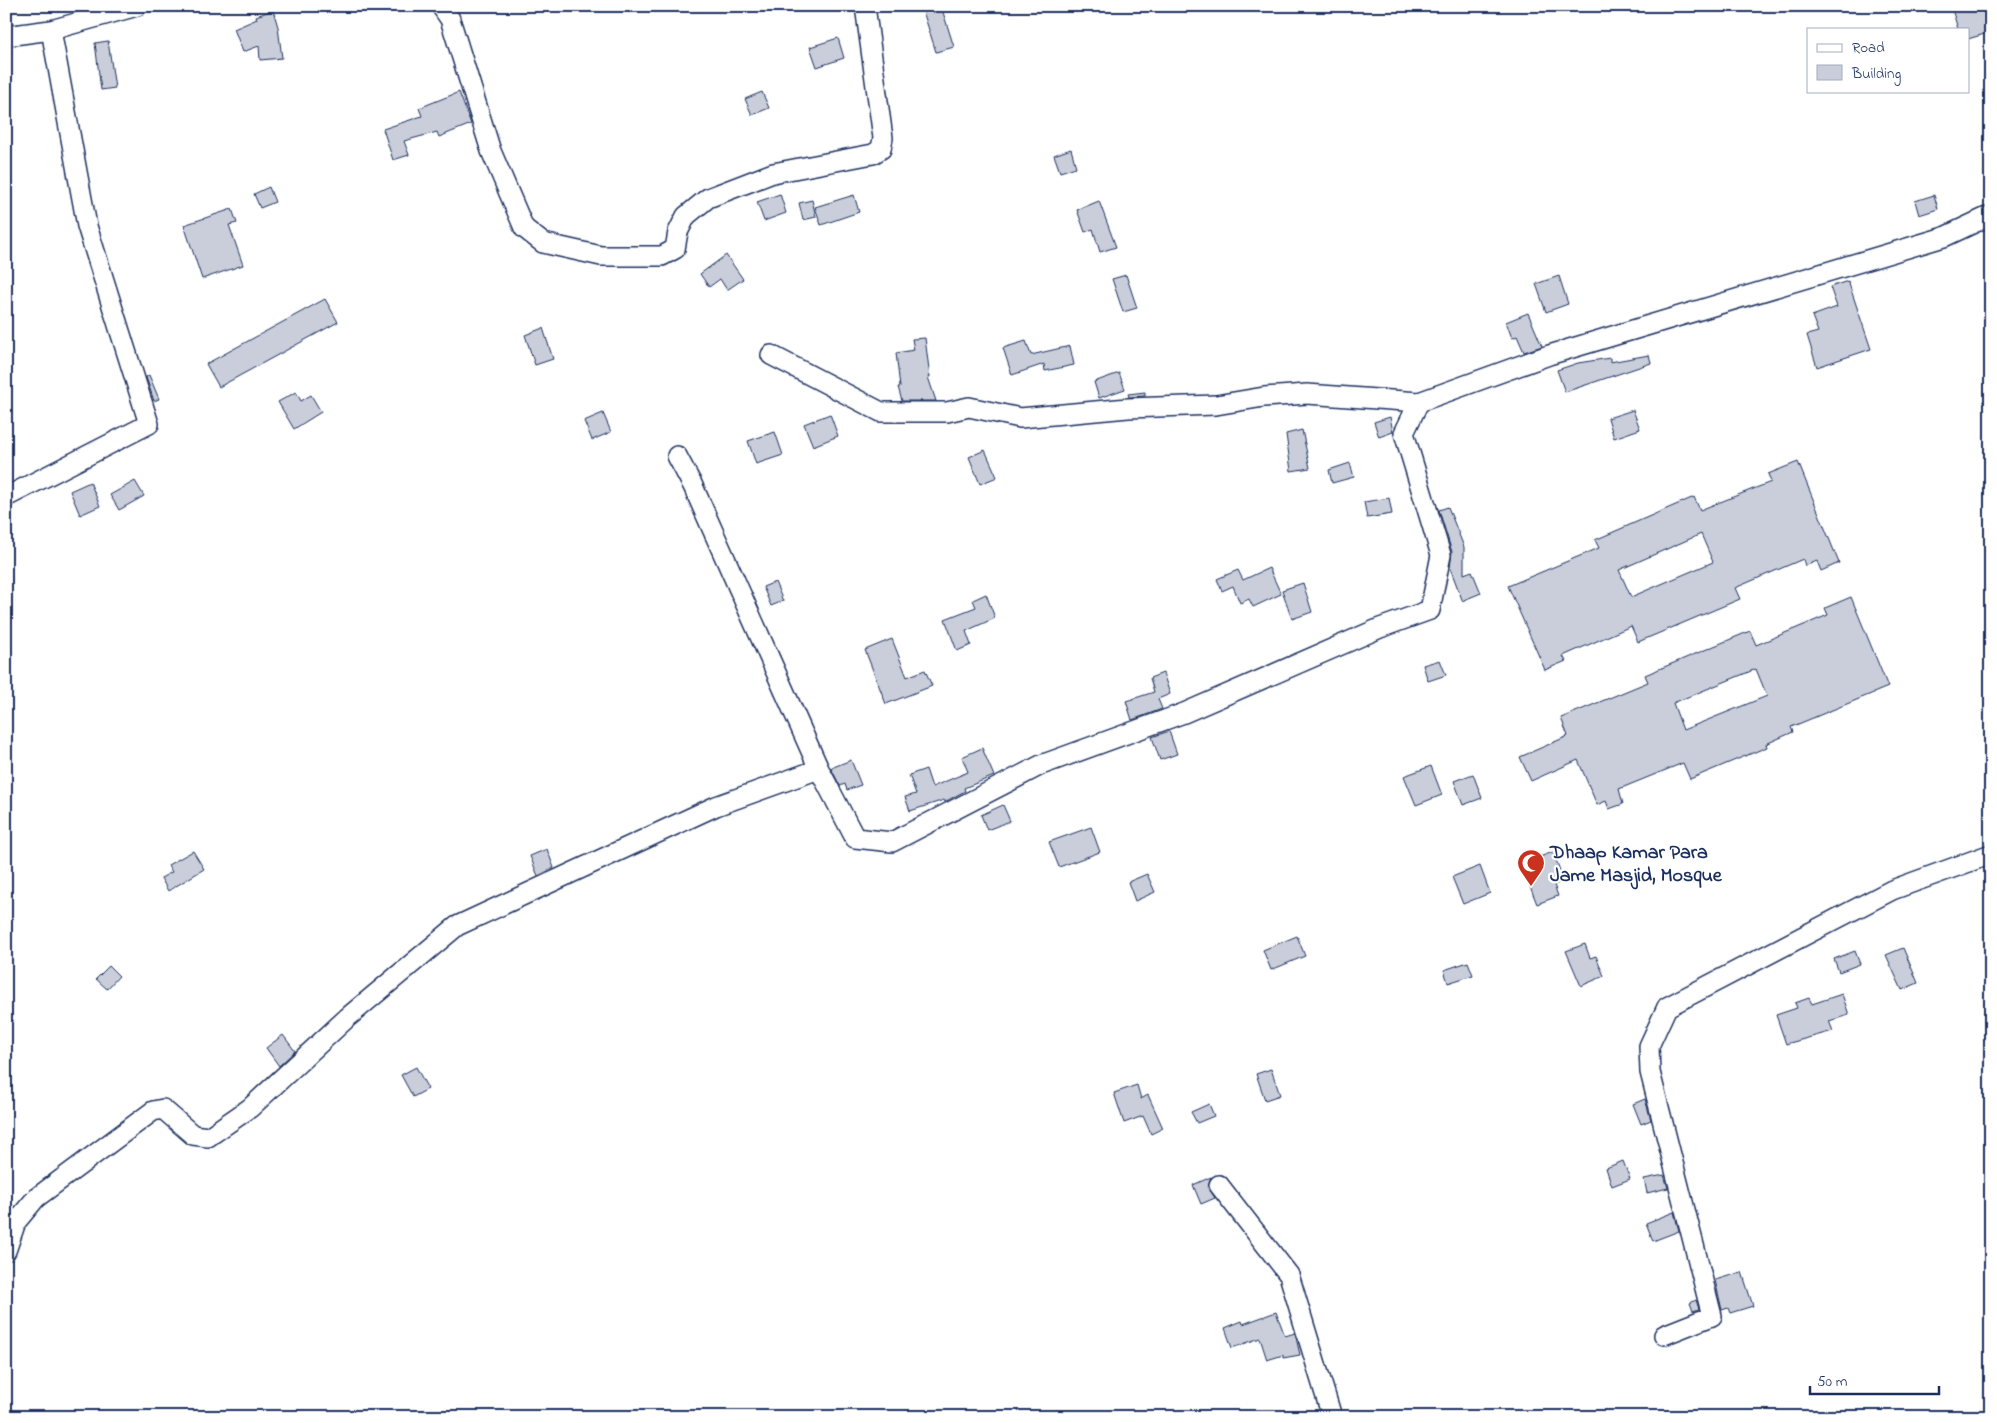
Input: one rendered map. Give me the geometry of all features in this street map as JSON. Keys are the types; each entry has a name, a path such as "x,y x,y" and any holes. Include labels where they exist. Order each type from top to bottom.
{"street":[{"path":"6,36 51,30 137,6"},
{"path":"441,6 450,19 491,151 524,228 543,244 601,256 662,256 675,250 678,232 686,216 708,198 773,173 873,154 881,149 883,138 865,6"},
{"path":"6,497 149,424 87,226 51,30"},
{"path":"772,355 881,412 947,412 969,407 1020,418 1128,408 1216,406 1264,397 1307,394 1419,402 1549,355 1944,237 1991,216"},
{"path":"677,456 693,486 819,769 855,838 892,842 1041,764 1184,712 1380,628 1430,610 1441,555 1404,433 1419,402"},
{"path":"6,1251 16,1222 36,1198 117,1137 158,1109 164,1109 193,1136 208,1137 250,1108 348,1017 457,926 716,806 819,769"},
{"path":"1664,1335 1712,1316 1650,1072 1649,1046 1667,1007 1892,890 1991,854"},
{"path":"1219,1185 1289,1275 1332,1417"}],"building":[{"path":"941,6 954,47 936,52 923,11"},
{"path":"1951,6 1991,6 1991,32 1970,38 1970,28 1958,28"},
{"path":"273,10 278,27 282,58 260,60 259,46 243,52 234,29 257,19 256,16"},
{"path":"838,38 844,58 817,67 810,47"},
{"path":"108,41 115,88 101,90 95,43"},
{"path":"459,92 471,124 439,137 437,132 404,141 409,155 393,160 383,129 422,116 419,108"},
{"path":"762,92 769,108 752,115 745,99"},
{"path":"1071,149 1076,167 1060,172 1054,155"},
{"path":"269,187 275,202 260,208 254,194"},
{"path":"780,194 786,213 764,221 757,202"},
{"path":"854,195 859,212 821,225 815,207"},
{"path":"1934,195 1938,209 1919,215 1915,201"},
{"path":"812,200 816,217 803,220 799,203"},
{"path":"1099,201 1116,247 1100,252 1093,229 1085,232 1077,210"},
{"path":"232,209 237,223 229,225 243,265 202,279 184,225"},
{"path":"726,255 743,279 727,290 720,279 709,287 700,274"},
{"path":"1126,275 1137,308 1123,312 1112,279"},
{"path":"1559,276 1568,304 1546,312 1536,284"},
{"path":"1848,281 1871,349 1817,367 1807,335 1818,332 1812,316 1837,307 1830,287"},
{"path":"325,299 338,322 219,387 206,364"},
{"path":"1528,313 1542,346 1524,352 1517,336 1512,338 1506,322"},
{"path":"543,328 553,359 535,365 525,335"},
{"path":"925,338 930,377 928,377 936,401 902,401 898,387 900,387 896,353 914,350 912,339"},
{"path":"1026,341 1031,355 1070,346 1074,365 1045,371 1044,364 1012,375 1003,348"},
{"path":"1649,355 1651,363 1565,392 1557,370 1578,363 1610,358 1610,362"},
{"path":"1119,373 1125,389 1099,398 1094,382"},
{"path":"149,375 159,399 154,401 146,377"},
{"path":"296,392 301,401 311,395 321,412 294,429 278,402"},
{"path":"1145,392 1145,396 1129,397 1128,394"},
{"path":"1633,410 1640,429 1614,438 1608,418"},
{"path":"603,413 611,432 592,440 584,421"},
{"path":"830,414 838,436 813,446 804,424"},
{"path":"1390,417 1393,432 1379,437 1374,422"},
{"path":"1302,430 1310,468 1291,471 1286,434"},
{"path":"775,432 783,455 756,464 748,441"},
{"path":"985,450 997,477 980,484 969,457"},
{"path":"1798,462 1839,563 1821,571 1817,561 1805,566 1803,559 1735,588 1740,599 1638,642 1631,626 1563,656 1566,661 1545,670 1508,586 1599,548 1595,540 1694,497 1700,510 1771,482 1768,474","holes":["1701,534 1713,562 1631,597 1619,570"]},
{"path":"1350,463 1354,477 1332,483 1329,470"},
{"path":"135,481 144,496 119,510 110,495"},
{"path":"90,482 100,506 80,515 70,491"},
{"path":"1389,498 1392,514 1367,518 1364,502"},
{"path":"1448,507 1464,547 1464,574 1472,571 1481,593 1463,602 1450,568 1452,552 1439,510"},
{"path":"1269,568 1281,594 1253,607 1249,599 1240,603 1233,586 1222,591 1217,579 1238,570 1243,580"},
{"path":"775,582 783,601 771,606 763,587"},
{"path":"1303,583 1312,612 1292,619 1282,590"},
{"path":"986,594 995,618 966,631 971,645 957,651 945,619 976,607 973,600"},
{"path":"1851,597 1888,687 1791,727 1793,732 1766,744 1767,747 1690,779 1683,763 1619,789 1623,804 1609,809 1606,801 1597,805 1578,760 1531,781 1520,757 1568,736 1561,718 1648,682 1645,675 1750,631 1756,645 1828,615 1825,608","holes":["1756,669 1767,696 1683,730 1673,703"]},
{"path":"892,639 907,677 925,670 932,686 886,704 865,650"},
{"path":"1440,660 1446,675 1428,681 1423,665"},
{"path":"1163,673 1170,694 1158,699 1162,709 1132,720 1126,701 1154,692 1150,678"},
{"path":"1169,731 1177,754 1160,760 1152,737"},
{"path":"982,748 994,776 964,788 965,791 945,802 944,800 910,811 905,797 916,794 909,775 926,769 932,787 968,772 962,757"},
{"path":"851,760 861,785 847,790 845,784 840,786 831,768"},
{"path":"1431,766 1442,795 1416,805 1404,776"},
{"path":"1473,774 1482,798 1463,805 1454,781"},
{"path":"1003,805 1010,821 987,830 981,815"},
{"path":"1091,827 1100,852 1059,867 1049,842"},
{"path":"547,849 554,868 538,876 530,856"},
{"path":"193,851 204,869 168,891 161,878 172,872 168,865"},
{"path":"1553,852 1564,881 1554,885 1558,896 1537,904 1521,864"},
{"path":"1480,866 1490,893 1463,904 1452,877"},
{"path":"1147,874 1155,892 1135,901 1128,882"},
{"path":"1297,936 1305,956 1271,970 1263,950"},
{"path":"1585,944 1590,958 1596,956 1604,976 1581,986 1566,951"},
{"path":"1903,948 1918,983 1902,990 1886,955"},
{"path":"1855,951 1860,964 1839,972 1834,959"},
{"path":"1468,962 1473,975 1448,983 1444,970"},
{"path":"109,966 119,976 107,989 96,979"},
{"path":"1842,994 1849,1015 1829,1021 1833,1031 1786,1044 1776,1015 1797,1008 1795,1003 1809,998 1812,1004"},
{"path":"283,1035 295,1051 279,1066 266,1048"},
{"path":"416,1067 428,1089 413,1097 401,1075"},
{"path":"1271,1069 1280,1095 1265,1100 1256,1074"},
{"path":"1137,1085 1141,1099 1148,1095 1163,1128 1151,1134 1143,1116 1124,1123 1114,1093"},
{"path":"1645,1099 1651,1120 1641,1124 1633,1104"},
{"path":"1209,1104 1214,1116 1197,1123 1191,1112"},
{"path":"1623,1161 1630,1179 1612,1186 1606,1168"},
{"path":"1664,1175 1668,1188 1647,1193 1644,1179"},
{"path":"1211,1177 1208,1187 1215,1198 1201,1204 1193,1185"},
{"path":"1674,1212 1679,1231 1653,1241 1646,1223"},
{"path":"1742,1272 1753,1306 1730,1313 1728,1308 1722,1310 1715,1280"},
{"path":"1696,1300 1699,1309 1693,1311 1690,1303"},
{"path":"1276,1312 1285,1336 1295,1333 1300,1355 1283,1358 1283,1355 1267,1360 1260,1338 1232,1348 1225,1328 1242,1321 1243,1324"}],"place":[{"name":"Dhaap Kamar Para Jame Masjid, Mosque","path":"1531,887"}]}
